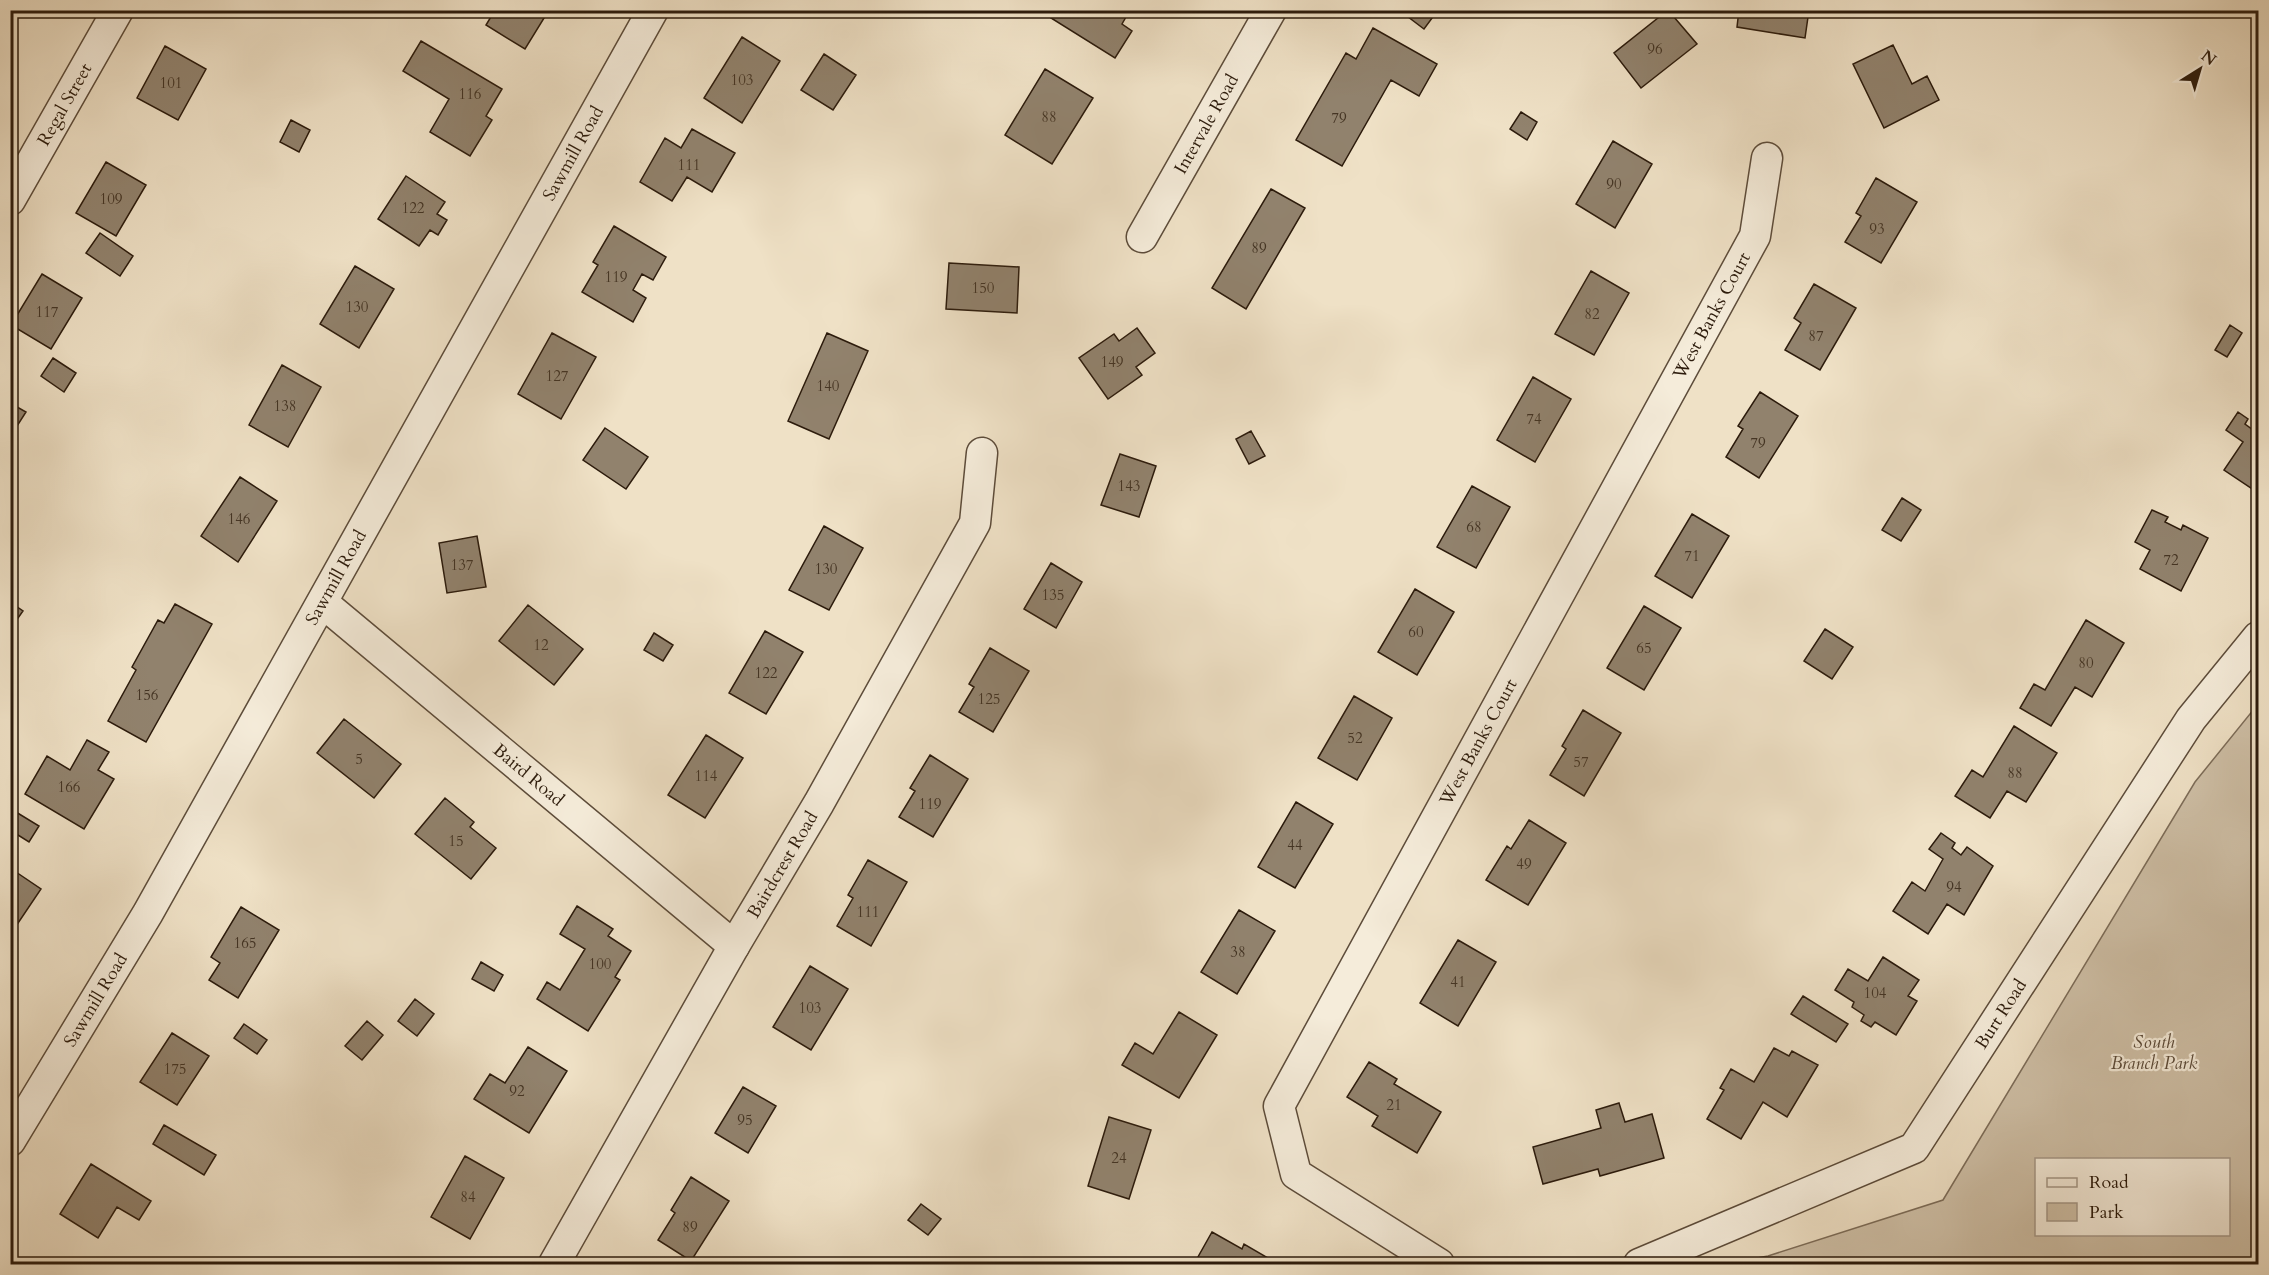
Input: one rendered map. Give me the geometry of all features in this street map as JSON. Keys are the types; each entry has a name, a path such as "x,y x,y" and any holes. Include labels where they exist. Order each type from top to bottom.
{"street":[{"name":"Regal Street","path":"10,200 118,10"},
{"name":"Sawmill Road","path":"10,1141 148,913 653,10"},
{"name":"Intervale Road","path":"1142,237 1270,10"},
{"name":"West Banks Court","path":"1439,1264 1296,1174 1279,1107 1755,236 1767,158"},
{"name":"Bairdcrest Road","path":"554,1264 734,946 819,803 975,522 982,453"},
{"name":"Baird Road","path":"323,603 734,946"},
{"name":"Burt Road","path":"1639,1264 1914,1148 2191,719 2259,637"}],"green space":[{"name":"South Branch Park","path":"2258,704 2258,1264 1724,1264 1768,1256 1943,1200 2195,782"}],"building":[{"path":"495,10 549,10 525,49 486,25"},
{"path":"1056,10 1130,10 1122,24 1132,31 1115,58 1051,18"},
{"path":"1399,10 1438,10 1424,29"},
{"path":"1668,10 1697,44 1641,88 1614,53"},
{"path":"1739,10 1809,10 1805,38 1737,27"},
{"path":"1373,28 1437,64 1419,96 1391,80 1342,166 1296,140 1346,53 1356,59"},
{"path":"742,37 780,61 742,123 704,98"},
{"path":"421,41 502,89 486,116 492,120 470,156 430,132 449,99 403,71"},
{"path":"1893,45 1912,84 1927,76 1939,100 1884,128 1853,64"},
{"path":"165,46 206,69 178,120 137,98"},
{"path":"824,54 856,75 833,110 801,90"},
{"path":"1045,69 1093,98 1052,164 1005,135"},
{"path":"1521,112 1537,122 1527,140 1510,129"},
{"path":"291,120 310,130 299,152 280,142"},
{"path":"692,129 735,153 712,192 687,177 672,201 640,182 665,138 681,148"},
{"path":"1613,141 1652,164 1615,228 1576,204"},
{"path":"106,162 146,185 116,236 76,213"},
{"path":"406,176 445,202 437,214 447,220 438,235 430,230 419,246 378,219"},
{"path":"1876,178 1917,202 1881,263 1845,242 1861,216 1856,213"},
{"path":"1271,189 1305,208 1246,309 1212,288"},
{"path":"614,226 666,257 653,280 642,274 633,290 646,298 633,322 582,292 598,265 593,262"},
{"path":"100,233 133,256 120,276 86,253"},
{"path":"949,263 1019,267 1017,313 946,309"},
{"path":"355,266 394,289 359,348 320,324"},
{"path":"1591,271 1629,293 1594,355 1555,334"},
{"path":"42,274 82,298 51,349 11,325"},
{"path":"1814,284 1856,308 1820,370 1785,350 1801,323 1794,318"},
{"path":"2230,325 2242,333 2227,357 2215,350"},
{"path":"1137,328 1155,353 1136,367 1142,375 1108,399 1079,358 1114,334 1119,341"},
{"path":"552,333 596,357 561,419 518,394"},
{"path":"827,333 868,351 829,439 788,421"},
{"path":"53,358 76,373 64,392 41,376"},
{"path":"282,365 321,387 288,447 249,425"},
{"path":"1533,377 1571,399 1535,462 1497,440"},
{"path":"1760,392 1798,416 1759,478 1726,457 1743,429 1738,426"},
{"path":"10,403 26,412 10,437"},
{"path":"2238,412 2248,419 2245,424 2256,432 2258,427 2257,492 2224,470 2243,442 2226,430"},
{"path":"605,428 648,457 626,489 583,460"},
{"path":"1251,431 1265,456 1249,464 1236,439"},
{"path":"1120,454 1156,466 1139,517 1101,505"},
{"path":"240,477 277,501 238,562 201,536"},
{"path":"1472,486 1510,507 1476,568 1437,547"},
{"path":"1902,498 1921,510 1901,541 1882,530"},
{"path":"2152,510 2168,517 2165,522 2181,530 2183,525 2208,538 2181,591 2140,569 2150,550 2135,542"},
{"path":"1692,514 1729,536 1692,598 1655,576"},
{"path":"824,526 863,548 829,610 789,590"},
{"path":"477,536 486,587 447,593 439,543"},
{"path":"1051,563 1082,582 1056,628 1024,609"},
{"path":"1415,589 1454,612 1417,675 1378,652"},
{"path":"10,602 23,611 11,628 10,628"},
{"path":"175,604 212,624 146,742 108,721 136,670 132,667 158,620 164,623"},
{"path":"528,605 583,649 554,685 499,641"},
{"path":"1644,606 1681,628 1644,690 1607,668"},
{"path":"2086,620 2124,643 2092,697 2075,687 2051,726 2020,708 2034,684 2045,690"},
{"path":"1825,629 1853,647 1832,679 1804,661"},
{"path":"765,631 803,652 766,714 729,693"},
{"path":"654,633 673,645 663,661 644,650"},
{"path":"990,648 1029,671 993,732 959,712 974,687 969,684"},
{"path":"1354,696 1392,718 1357,780 1318,758"},
{"path":"1583,710 1621,733 1584,796 1550,775 1566,749 1562,746"},
{"path":"344,719 401,764 374,798 317,753"},
{"path":"2014,726 2057,753 2026,802 2007,791 1990,818 1955,796 1972,770 1983,777"},
{"path":"706,735 743,758 705,818 668,795"},
{"path":"87,740 109,752 98,770 114,779 84,829 25,794 47,756 70,770"},
{"path":"930,755 968,779 933,837 899,817 915,791 910,788"},
{"path":"445,798 474,822 470,827 496,848 471,879 415,834"},
{"path":"1296,802 1333,824 1295,888 1258,867"},
{"path":"11,809 39,826 29,842 10,830"},
{"path":"1529,820 1566,843 1528,905 1486,880 1507,846 1511,849"},
{"path":"1941,833 1955,843 1952,848 1961,855 1967,847 1993,866 1964,915 1947,904 1928,934 1893,911 1912,882 1925,891 1943,859 1929,849"},
{"path":"868,860 907,882 871,946 837,926 853,898 848,895"},
{"path":"10,868 41,889 10,935"},
{"path":"577,906 613,929 608,936 631,951 615,977 620,980 588,1031 537,999 547,982 560,990 585,949 560,934"},
{"path":"241,907 279,930 238,998 209,980 220,963 211,957"},
{"path":"1239,910 1275,931 1237,994 1201,972"},
{"path":"1458,940 1496,962 1458,1026 1420,1003"},
{"path":"1883,957 1919,980 1908,996 1917,1001 1896,1035 1875,1022 1871,1027 1861,1021 1864,1015 1852,1007 1854,1002 1835,990 1848,969 1868,981"},
{"path":"481,962 503,975 494,991 472,979"},
{"path":"810,966 848,989 811,1050 773,1027"},
{"path":"1803,996 1848,1024 1836,1042 1791,1014"},
{"path":"415,999 434,1014 417,1036 398,1021"},
{"path":"1179,1012 1217,1035 1179,1098 1122,1065 1135,1043 1153,1054"},
{"path":"367,1021 383,1035 362,1060 345,1046"},
{"path":"244,1024 267,1040 257,1054 234,1038"},
{"path":"172,1033 209,1056 177,1105 140,1082"},
{"path":"528,1047 567,1071 529,1133 474,1099 490,1074 505,1083"},
{"path":"1774,1048 1789,1056 1792,1051 1818,1065 1787,1117 1763,1102 1741,1139 1707,1119 1724,1090 1720,1088 1731,1069 1754,1082"},
{"path":"1369,1062 1397,1079 1394,1084 1441,1112 1417,1153 1372,1126 1378,1116 1347,1097"},
{"path":"743,1087 776,1106 748,1153 715,1133"},
{"path":"1619,1103 1625,1122 1652,1114 1664,1158 1600,1176 1598,1169 1543,1184 1533,1147 1601,1128 1596,1110"},
{"path":"1109,1117 1151,1130 1129,1199 1088,1186"},
{"path":"164,1125 216,1155 204,1175 153,1144"},
{"path":"465,1156 504,1178 470,1239 431,1217"},
{"path":"91,1164 151,1201 139,1220 117,1207 98,1238 60,1214"},
{"path":"691,1177 729,1201 691,1261 658,1240 675,1213 671,1210"},
{"path":"921,1204 941,1219 928,1235 908,1220"},
{"path":"1212,1232 1242,1249 1244,1244 1278,1264 1194,1264"}]}
